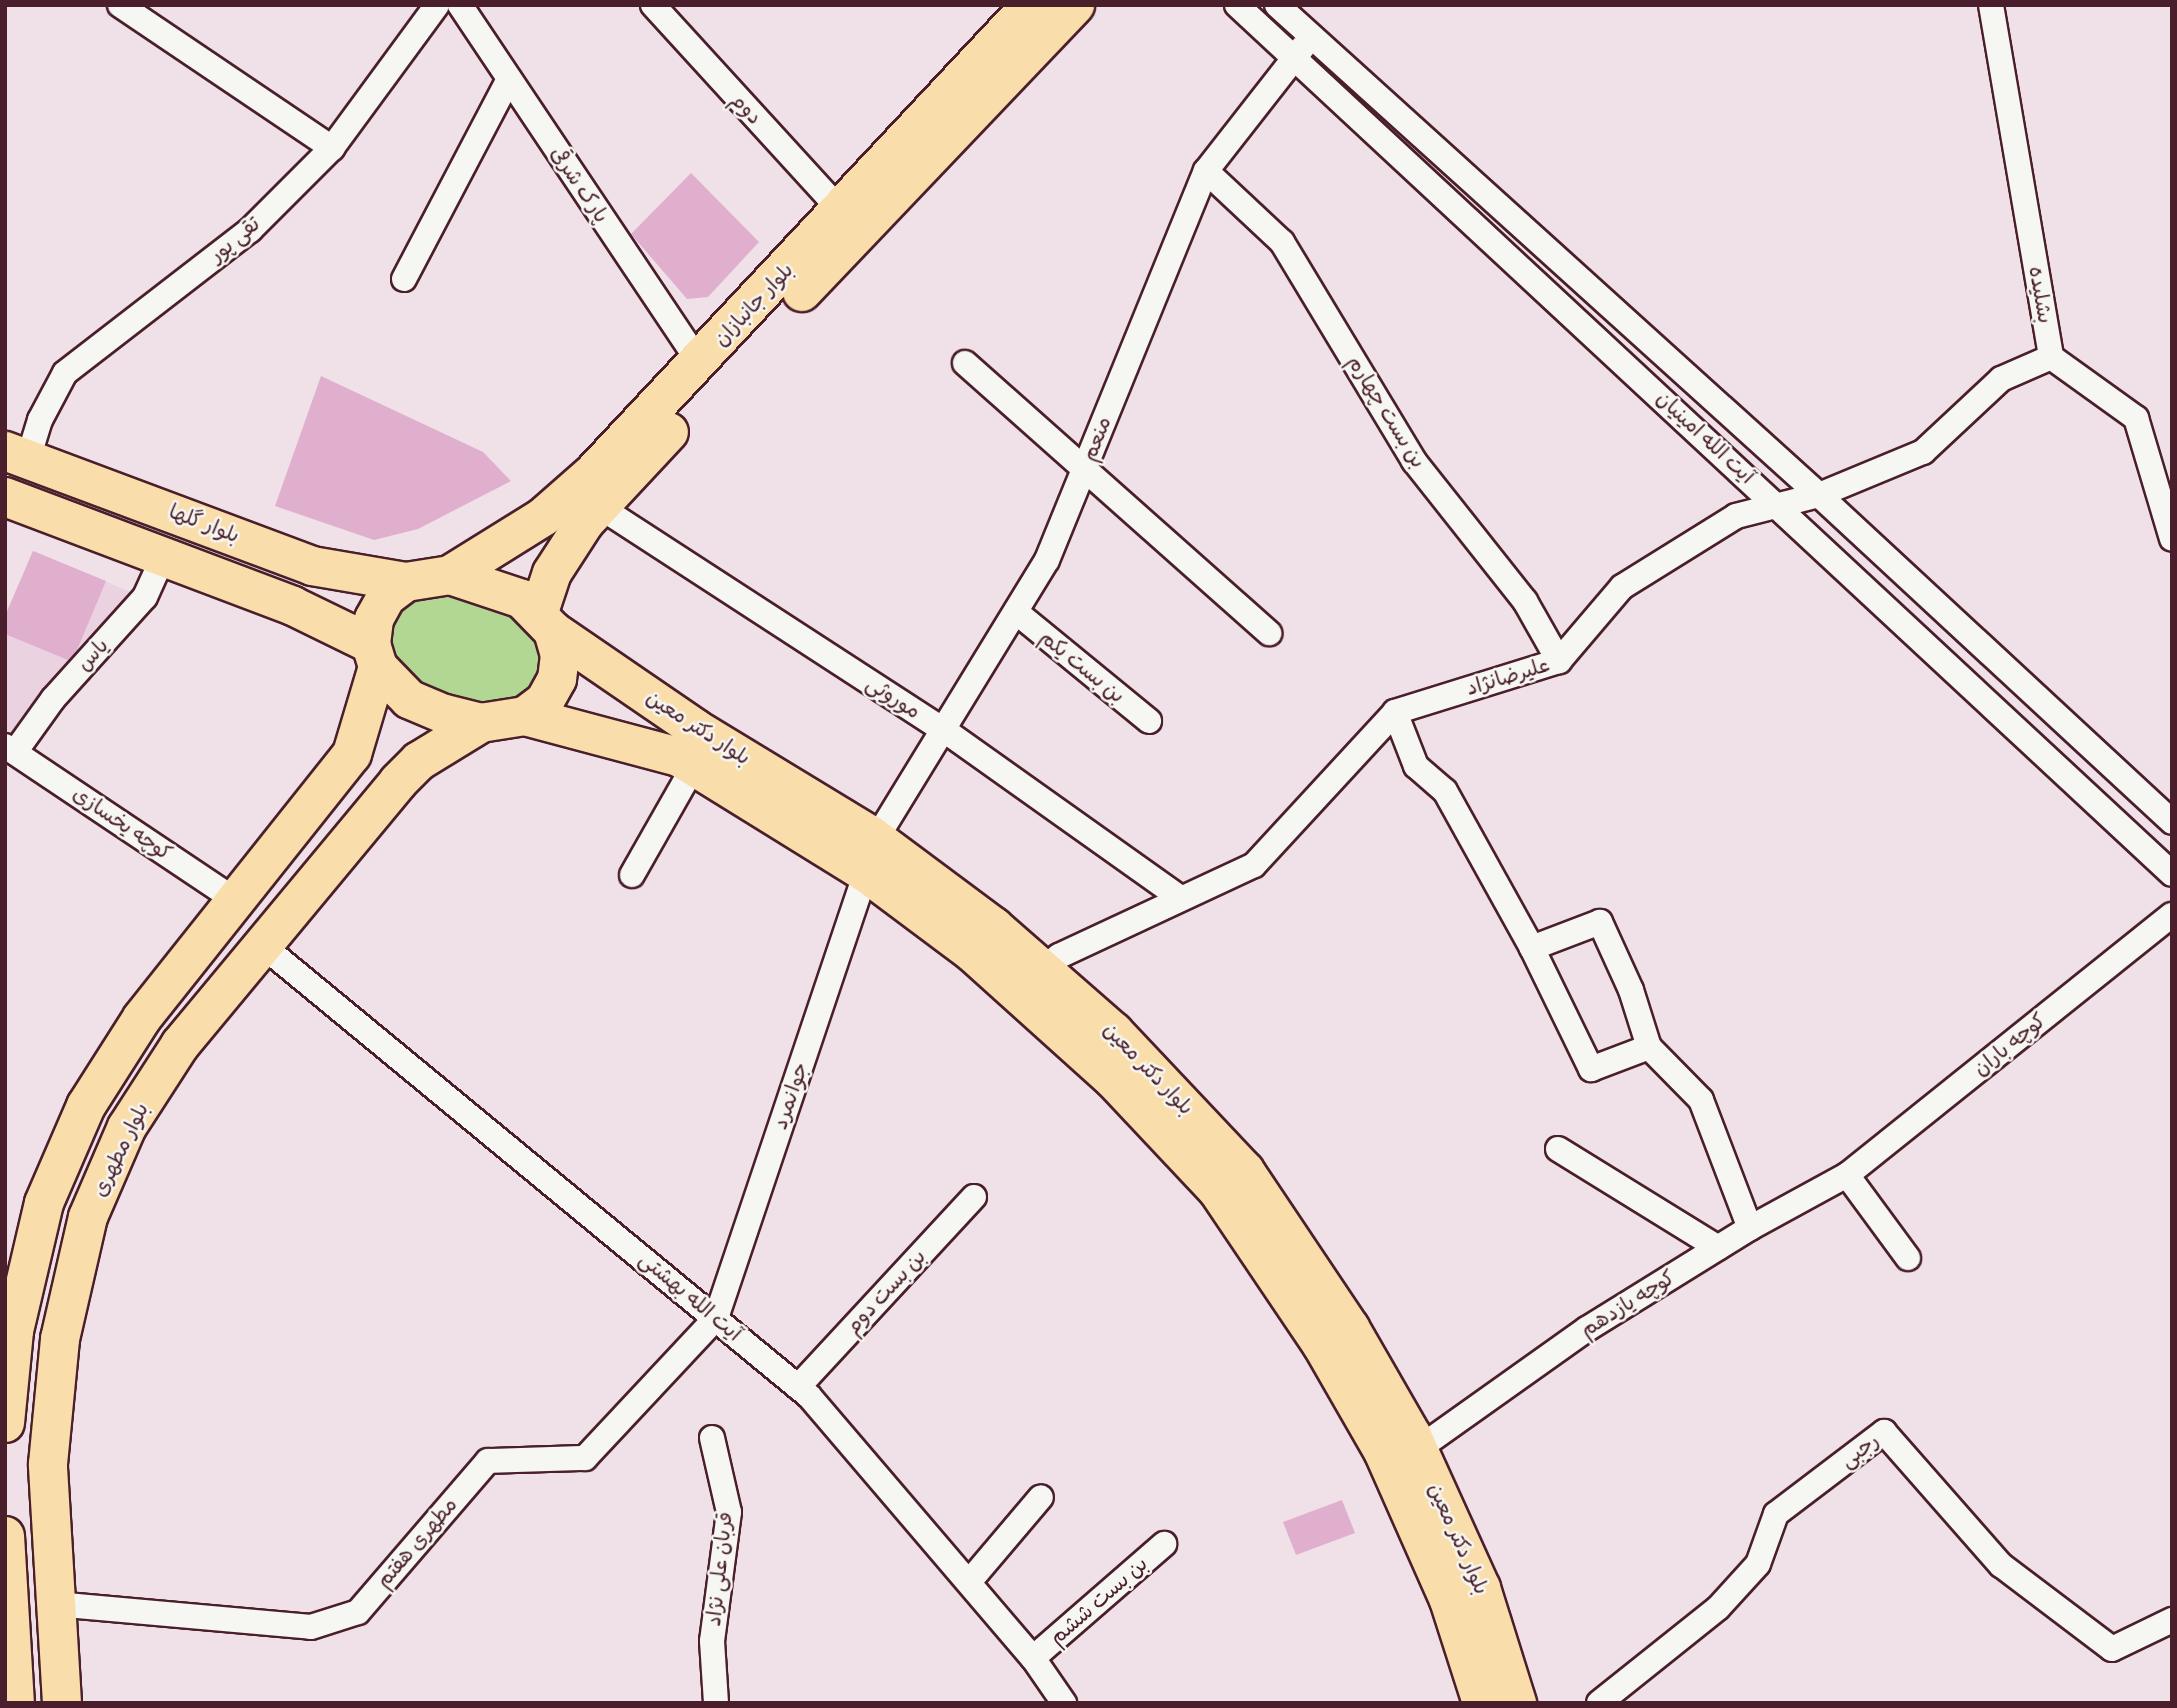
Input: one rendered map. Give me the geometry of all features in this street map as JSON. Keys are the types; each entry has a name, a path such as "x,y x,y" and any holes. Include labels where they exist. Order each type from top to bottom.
{"main road":[{"name":"بلوار جانبازان","path":"450,575 543,517 708,373 1075,5"},
{"name":"بلوار جانبازان","path":"546,622 552,573 600,507 841,211 1030,6"},
{"name":"بلوار گلها","path":"17,455 312,566 406,582"},
{"name":"بلوار گلها","path":"5,497 293,606 374,655"},
{"path":"5,1423 14,1331 44,1203 81,1116 142,1017 238,902 352,754 374,655 374,619 386,597 406,582 450,575 487,584 522,599 546,622 560,654 557,679 545,701 525,716 481,723 409,699 374,655"},
{"name":"بلوار دکتر معین","path":"546,622 871,856 1043,968 1114,1032 1245,1171 1350,1328 1418,1449 1480,1588 1517,1703"},
{"name":"بلوار دکتر معین","path":"525,716 679,757 871,856 1073,1043 1218,1191 1321,1345 1382,1451 1449,1600 1482,1703"},
{"name":"بلوار مطهری","path":"62,1703 48,1464 60,1339 88,1217 127,1127 180,1045 398,782 419,761 481,723"},
{"path":"352,754 382,752 392,759 398,782"},
{"path":"5,1536 15,1703"}],"street":[{"path":"120,5 332,148"},
{"name":"تقی پور","path":"17,455 40,420 65,373 250,230 332,148 437,5"},
{"name":"پارک شرقی","path":"460,5 708,373"},
{"name":"دوم","path":"653,5 841,211"},
{"name":"آیت الله امینیان","path":"1237,5 1294,61 1778,505 2172,874"},
{"name":"آیت الله امینیان","path":"1277,5 1819,495 2172,822"},
{"name":"بشلیده","path":"1991,5 2051,357"},
{"name":"منعم","path":"871,856 1047,560 1206,170 1294,61 1310,37"},
{"path":"404,279 509,79"},
{"name":"بن بست چهارم","path":"1206,170 1282,242 1414,461 1525,601 1559,661"},
{"path":"2051,357 2136,418 2172,539"},
{"name":"علیرضانژاد","path":"1395,712 1559,661 1622,587 1735,516 1819,495 1923,452 2001,379 2051,357"},
{"path":"965,362 1269,633"},
{"name":"موروثی","path":"600,507 944,730 1180,898"},
{"name":"یاس","path":"10,749 145,597 164,555"},
{"name":"بن بست یکم","path":"1016,612 1149,721"},
{"path":"1043,968 1059,956 1254,865 1395,712 1416,766 1445,790 1532,948 1591,1069 1649,1047"},
{"name":"کوچه یخسازی","path":"10,749 238,902"},
{"path":"632,875 694,766"},
{"name":"جوانمرد","path":"716,1318 871,856"},
{"name":"کوچه باران","path":"1847,1175 2172,915"},
{"path":"1532,948 1600,922 1631,990 1649,1047 1701,1100 1750,1228"},
{"name":"آیت الله بهشتی","path":"262,945 799,1387 1033,1658 1064,1703"},
{"path":"1558,1149 1718,1248"},
{"path":"1847,1175 1908,1258"},
{"name":"کوچه یازدهم","path":"1418,1449 1587,1329 1750,1228 1847,1175"},
{"name":"بن بست دوم","path":"799,1387 974,1197"},
{"name":"مطهری هفتم","path":"55,1604 311,1627 358,1612 488,1461 585,1458 716,1318"},
{"name":"رجبی","path":"1599,1703 1718,1608 1758,1564 1776,1514 1884,1432 2001,1565 2112,1649 2172,1620"},
{"name":"قربان علی نژاد","path":"712,1438 729,1512 712,1641 716,1703"},
{"path":"969,1582 1041,1497"},
{"name":"بن بست ششم","path":"1033,1658 1164,1544"}],"shaded area":[{"path":"33,551 133,593 17,739 5,732 5,616"}],"green space":[{"path":"432,589 492,598 541,637 548,665 538,689 500,711 407,683 385,643 390,616 407,596"}],"building":[{"path":"691,173 759,242 708,297 687,299 631,234"},
{"path":"321,376 483,452 511,481 418,529 374,540 275,506"},
{"path":"33,551 106,581 77,650 68,660 5,634 5,616"},
{"path":"1342,1500 1355,1533 1296,1555 1283,1522"}]}
